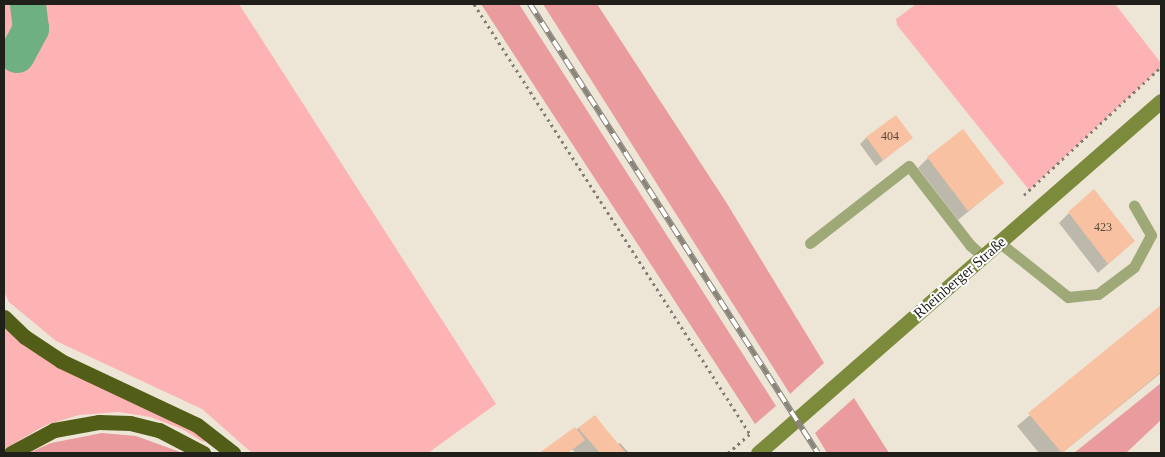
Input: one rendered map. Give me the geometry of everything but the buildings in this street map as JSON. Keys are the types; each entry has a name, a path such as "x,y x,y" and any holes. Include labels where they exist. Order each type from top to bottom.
{"highway":[{"path":"4,316 30,341 61,361 197,425 233,453"},
{"path":"11,453 54,430 99,422 130,424 159,430 203,453"}],"main road":[{"name":"Rheinberger Straße","path":"758,453 1000,244 1161,101"}],"lane":[{"path":"810,244 909,166 970,245 984,257"},
{"path":"1000,244 1068,297 1098,294 1134,267 1151,235 1134,205"}],"path":[{"path":"474,4 750,434"},
{"path":"1022,196 1161,67"},
{"path":"728,453 756,430"}],"shaded area":[{"path":"4,4 239,4 496,404 428,453 252,453 202,409 56,341 9,302 4,292"},
{"path":"481,4 519,4 776,406 755,424"},
{"path":"543,4 597,4 726,202 824,363 790,394"},
{"path":"916,4 1115,4 1161,63 1161,67 1029,190 897,25 896,19"},
{"path":"4,322 208,440 203,442 182,429 150,417 119,412 79,415 46,425 4,449"},
{"path":"1161,383 1161,420 1126,453 1074,453"},
{"path":"854,398 889,453 827,453 815,433"},
{"path":"102,433 136,436 183,453 29,453 51,443"}],"waterway":[{"path":"17,55 31,29 28,4"}],"railway":[{"path":"530,4 818,453"}]}
